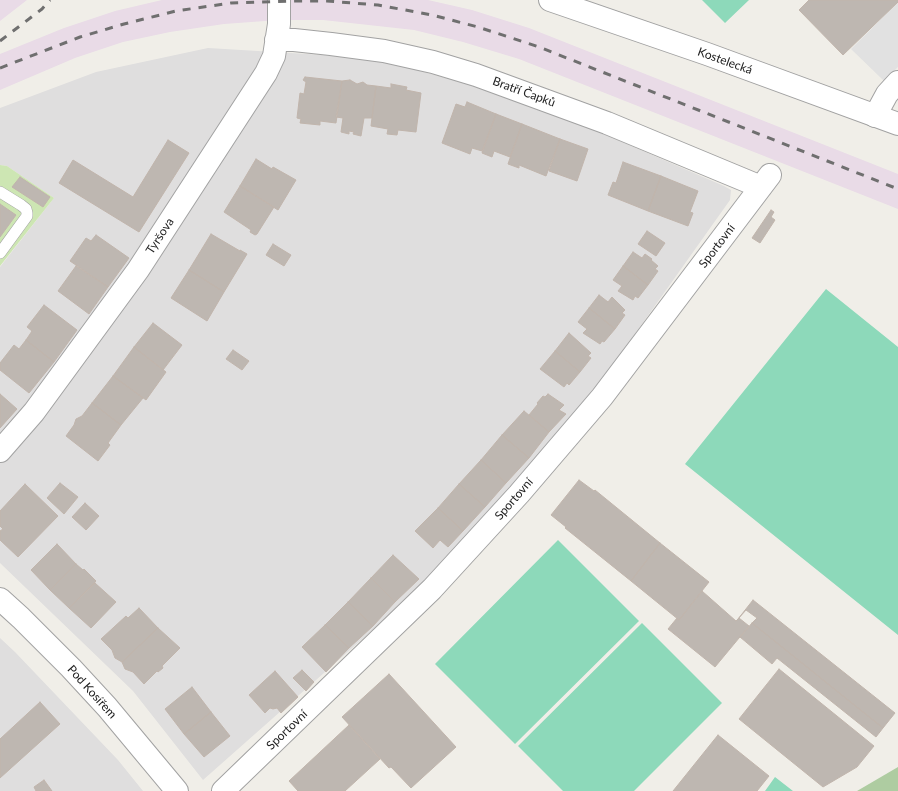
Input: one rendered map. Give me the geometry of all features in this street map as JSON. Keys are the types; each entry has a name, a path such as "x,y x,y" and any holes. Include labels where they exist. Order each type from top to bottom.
{"street":[{"name":"Tyršova","path":"0,452 34,412 138,270 266,73 274,56 279,24 279,0"},
{"name":"Kostelecká","path":"550,0 572,3 898,124"},
{"name":"Bratří Čapků","path":"276,40 294,40 384,51 432,62 476,75 765,181"},
{"path":"875,116 887,94 898,82"},
{"name":"Sportovní","path":"223,791 432,589 519,494 602,397 765,181"},
{"name":"Pod Kosířem","path":"0,599 65,662 107,707 177,791"}],"lane":[{"path":"0,192 26,209 27,216 0,253"}],"shaded area":[{"path":"0,0 27,0 0,21"},
{"path":"162,0 428,0 472,10 529,28 898,174 898,209 519,59 463,42 414,30 323,20 279,20 224,24 170,32 123,42 75,58 0,90 0,54 64,28 115,11"},
{"path":"898,2 898,67 884,81 851,49"},
{"path":"208,48 373,58 525,100 731,190 730,200 593,393 429,580 203,780 133,691 0,563 0,267 54,198 7,166 0,165 0,108 96,72"},
{"path":"0,638 118,760 143,791 0,791"}],"green space":[{"path":"702,0 749,0 725,23"},
{"path":"0,165 7,166 54,198 0,266"},
{"path":"826,289 898,347 898,635 685,464"},
{"path":"558,540 639,621 515,744 435,664"},
{"path":"642,623 722,703 634,791 563,791 518,746"},
{"path":"898,767 898,791 857,791"},
{"path":"775,777 793,791 765,791"}],"building":[{"path":"809,0 898,0 898,2 843,55 799,10"},
{"path":"305,77 342,81 336,123 320,121 320,125 300,123 301,119 297,118 300,93 304,94 306,82 303,80"},
{"path":"350,80 357,84 363,82 367,85 376,86 372,118 364,118 361,136 353,134 354,132 349,131 349,134 341,132 343,118 336,117 342,81"},
{"path":"391,84 407,87 406,90 421,93 416,132 398,130 397,135 387,134 388,129 371,126 376,86 391,88"},
{"path":"467,102 496,114 482,151 472,148 470,154 442,143 456,104 465,107"},
{"path":"496,114 522,124 510,157 494,151 492,157 482,153"},
{"path":"522,124 560,139 546,176 519,165 519,168 508,164"},
{"path":"560,139 588,149 577,181 549,171"},
{"path":"168,140 189,153 139,232 59,183 73,160 133,197"},
{"path":"256,159 272,169 273,167 296,180 278,210 240,186"},
{"path":"623,162 661,176 648,211 608,195 613,182 616,183"},
{"path":"661,176 698,191 690,212 693,213 688,226 648,211"},
{"path":"20,177 50,197 43,207 12,187"},
{"path":"240,186 274,207 255,235 250,232 251,230 224,212"},
{"path":"0,204 16,215 0,237"},
{"path":"771,210 774,212 771,217 775,220 760,243 752,238"},
{"path":"647,231 665,243 656,256 638,244"},
{"path":"211,234 247,254 224,292 189,270"},
{"path":"96,235 129,258 108,287 70,261 86,238 91,241"},
{"path":"273,244 291,255 284,266 266,255"},
{"path":"633,252 642,258 645,254 658,266 655,269 658,271 648,285 623,266"},
{"path":"76,266 108,287 89,314 58,291"},
{"path":"623,266 648,285 638,298 635,296 633,300 618,291 622,286 613,280"},
{"path":"189,270 224,292 207,321 171,298"},
{"path":"599,295 608,302 612,297 625,310 622,313 625,315 615,329 589,308"},
{"path":"44,305 77,330 54,362 26,340 32,331 27,327"},
{"path":"589,308 615,329 604,342 602,341 600,344 583,333 587,329 578,322"},
{"path":"153,323 182,345 163,370 134,347"},
{"path":"569,333 591,353 588,356 591,358 580,372 555,351"},
{"path":"26,340 54,362 29,393 0,370 0,363 14,345 19,349"},
{"path":"134,347 166,372 146,400 113,376"},
{"path":"233,350 249,361 242,370 226,359"},
{"path":"555,351 580,372 569,385 567,383 564,387 540,369"},
{"path":"113,376 143,398 121,425 92,403"},
{"path":"0,394 17,409 0,428"},
{"path":"548,394 564,405 559,410 566,414 549,432 529,415 543,396 545,397"},
{"path":"92,403 121,425 108,443 110,445 98,461 66,436 74,425 76,419 82,416"},
{"path":"524,411 549,432 529,458 502,435"},
{"path":"502,435 529,458 506,483 481,460"},
{"path":"481,460 506,483 485,507 459,484"},
{"path":"579,480 594,491 595,490 660,543 631,581 551,515"},
{"path":"60,483 78,497 64,514 47,498"},
{"path":"25,484 58,516 18,557 0,540 0,531 3,529 0,526 0,511"},
{"path":"459,484 485,507 463,531 438,508"},
{"path":"85,503 99,516 86,530 72,517"},
{"path":"438,508 463,531 448,547 440,540 433,548 415,531"},
{"path":"660,543 709,582 679,620 631,581"},
{"path":"57,544 76,564 50,590 31,570"},
{"path":"393,555 419,579 395,602 371,578"},
{"path":"76,564 83,570 84,569 96,581 69,608 50,590"},
{"path":"371,578 395,602 373,626 348,602"},
{"path":"95,583 116,602 91,628 69,608"},
{"path":"702,591 736,621 739,618 749,626 715,667 668,629 677,618 679,620"},
{"path":"753,600 895,713 883,728 752,623 757,618 746,610 738,619"},
{"path":"348,602 373,626 349,648 325,625"},
{"path":"139,608 158,628 122,662 115,658 112,650 101,639 126,616 128,618"},
{"path":"752,623 883,728 876,737 777,658 772,664 740,637"},
{"path":"325,625 349,648 326,672 302,647"},
{"path":"158,628 180,648 162,666 163,668 158,672 157,671 144,684 133,672 125,669 122,662"},
{"path":"779,669 874,746 857,767 823,787 739,719"},
{"path":"302,670 314,682 306,691 293,678"},
{"path":"275,671 298,697 281,713 277,708 270,708 265,713 249,695"},
{"path":"389,674 456,747 411,788 391,767 389,768 342,717"},
{"path":"192,687 211,712 184,734 165,709"},
{"path":"40,702 60,724 0,778 0,739"},
{"path":"211,712 230,736 204,757 184,734"},
{"path":"349,725 380,759 345,791 298,791 289,781"},
{"path":"718,735 769,776 757,791 673,791"},
{"path":"44,780 52,791 36,791 34,787"}],"railway":[{"path":"0,41 42,9 50,0"},
{"path":"0,68 80,37 176,11 231,3 290,1 327,1 378,5 432,15 478,27 539,47 898,189"}]}
